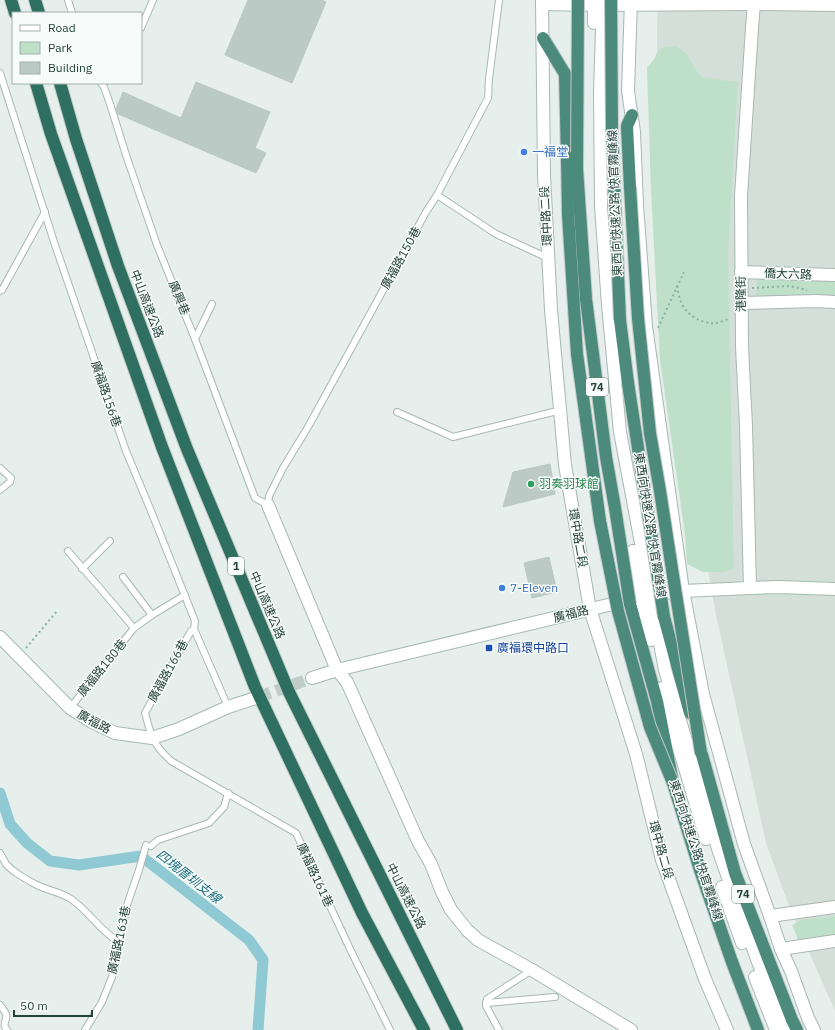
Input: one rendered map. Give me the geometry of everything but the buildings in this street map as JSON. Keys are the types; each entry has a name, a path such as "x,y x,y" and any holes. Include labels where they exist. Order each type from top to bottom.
{"highway":[{"path":"11,0 15,12"},
{"path":"35,0 39,12"},
{"name":"東西向快速公路 快官霧峰線","path":"578,0 577,169 586,299 606,457 630,604 657,700 673,783 732,962 758,1030"},
{"name":"東西向快速公路 快官霧峰線","path":"601,2 612,143 620,320 628,383 664,617 735,873 797,1030"},
{"path":"543,38 565,74 568,214 577,354 600,521 618,611 650,727 673,783"},
{"name":"1","path":"36,84 50,134 159,439 255,687 362,913 424,1030"},
{"name":"中山高速公路","path":"60,84 76,139 118,266 187,449 289,692 457,1030"},
{"path":"632,115 627,126 630,187 638,318 650,433 701,753"}],"street":[{"path":"542,2 754,2 835,5"},
{"name":"環中路二段","path":"542,2 544,175 551,310 565,465 590,609 636,754 662,860 705,979 727,1030"},
{"path":"601,2 601,206 608,305 620,432 645,596 666,705 732,917 776,1030"},
{"path":"631,2 628,91 634,132 637,204 646,326 683,590 703,694 744,844 781,949 814,1030"},
{"name":"港隆街","path":"750,588 741,303 741,196 754,2"},
{"name":"僑大六路","path":"741,272 835,275"},
{"path":"741,303 816,301 835,302"},
{"path":"268,505 337,670 347,682 395,791 418,841 431,864 451,910 478,940 532,970 631,1030"},
{"name":"廣福路","path":"312,678 337,670 645,596 683,590 779,587 835,589"},
{"path":"645,596 665,670 719,852 758,962 786,1030"},
{"name":"廣福路","path":"0,637 18,657 70,708 92,722 115,733 152,738 179,729 228,707 259,697"},
{"path":"770,916 835,907"},
{"path":"781,949 835,941"}],"lane":[{"path":"68,0 72,12"},
{"path":"142,26 153,0"},
{"name":"廣福路150巷","path":"268,505 269,496 283,468 308,427 426,212 437,195 488,98 488,86 499,0"},
{"name":"廣福路156巷","path":"0,76 44,212 126,450 195,621 194,629 228,707"},
{"name":"廣興巷","path":"104,84 126,155 157,244 195,339 255,498 268,505"},
{"path":"437,195 496,234 548,258"},
{"path":"0,291 2,290 44,212"},
{"path":"195,339 212,304"},
{"path":"397,412 453,437 553,412 560,412"},
{"path":"0,468 11,478 10,482 0,490"},
{"path":"82,569 110,541"},
{"name":"廣福路180巷","path":"68,551 134,628"},
{"path":"123,577 152,615"},
{"name":"廣福路180巷","path":"70,708 134,628 185,595"},
{"name":"廣福路166巷","path":"152,738 145,713 191,631 194,629"},
{"name":"廣福路161巷","path":"152,738 161,751 171,761 296,833 390,1030"},
{"name":"廣福路163巷","path":"85,1030 102,1002 112,977 127,904 149,846 158,840 209,823 224,807 228,793"},
{"path":"0,853 7,865 24,878 71,899 119,942"},
{"path":"499,1030 486,1006 488,999 532,970"},
{"path":"486,1003 555,998"},
{"path":"0,1005 6,1013 4,1027 7,1030"}],"path":[{"path":"657,329 684,272"},
{"path":"677,286 680,301 693,317 706,322 717,323 729,319"},
{"path":"752,288 790,286 812,292"},
{"path":"18,657 57,611"}],"shaded area":[{"path":"658,0 835,0 835,1011 788,903 766,843 716,615 705,554 659,143 657,34"}],"green space":[{"path":"676,46 686,53 697,72 704,78 738,82 728,255 734,568 725,572 703,572 687,564 685,534 660,360 651,191 647,68 655,58 657,52 664,47"},
{"path":"760,278 835,280 835,300 756,297 757,280"},
{"path":"835,916 835,937 799,942 792,925 802,920"}],"waterway":[{"name":"四塊厝圳支線","path":"0,793 10,824 27,843 50,861 79,865 141,856 249,940 263,960 258,1030"}],"tunnel":[{"path":"259,697 312,678"}],"place":[{"name":"一福堂","path":"524,152"},
{"name":"羽奏羽球館","path":"531,484"},
{"name":"7-Eleven","path":"502,588"},
{"name":"廣福環中路口","path":"489,648"}]}
